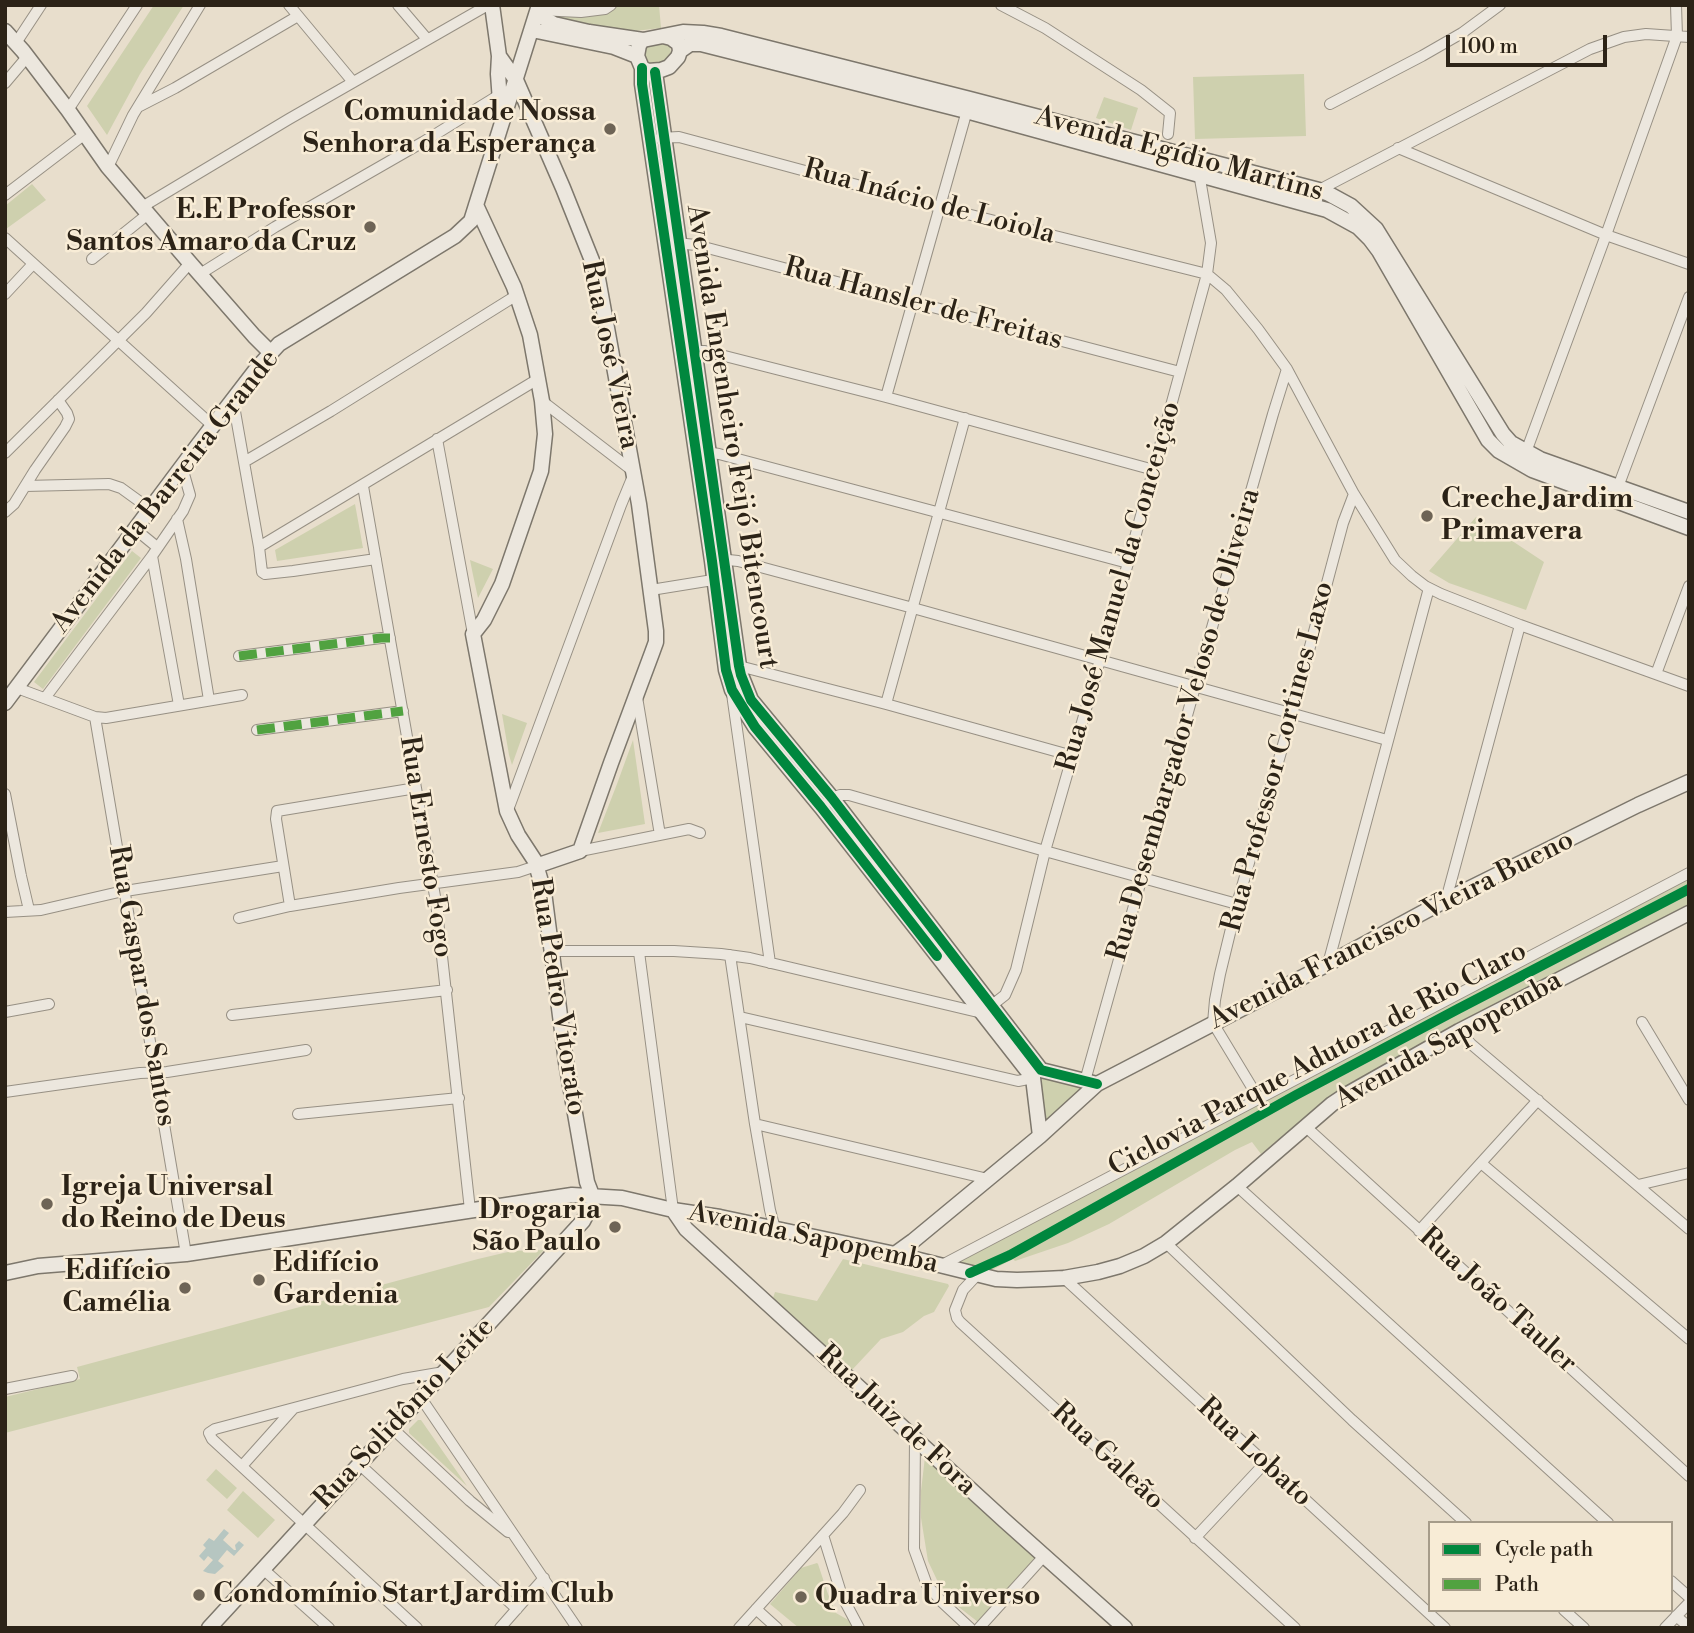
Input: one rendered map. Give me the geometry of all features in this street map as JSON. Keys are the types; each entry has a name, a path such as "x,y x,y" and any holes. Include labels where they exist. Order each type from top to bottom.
{"main road":[{"name":"Avenida da Barreira Grande","path":"490,5 499,56 502,122"},
{"path":"532,30 614,47 644,65 669,67 680,51 676,41 663,36 643,40 554,24 542,17 538,8"},
{"name":"Avenida da Barreira Grande","path":"5,704 213,426 279,344 455,236 471,221 538,8"},
{"path":"5,31 68,110 108,167 271,353"},
{"name":"Avenida Egídio Martins","path":"663,36 683,32 703,33 968,105 1199,175 1315,205 1344,218 1358,227 1379,251 1488,440 1499,451 1532,470 1689,528"},
{"path":"643,40 637,50 644,65"},
{"name":"Avenida Egídio Martins","path":"680,51 690,44 701,44 1203,159 1319,190 1339,199 1351,206 1376,229 1511,443 1540,459 1689,512"},
{"name":"Rua José Vieira","path":"499,56 516,79 597,273 639,503 651,590 656,642 580,851"},
{"name":"Avenida Engenheiro Feijó Bitencourt","path":"644,65 718,560 726,670 732,690 755,727 827,803"},
{"path":"473,634 484,620 502,584 541,471 545,434 530,335 517,295 476,205"},
{"name":"Avenida Engenheiro Feijó Bitencourt","path":"720,579 741,675 751,700 827,803 1037,1074"},
{"name":"Rua Pedro Vitorato","path":"473,634 507,811 536,866 544,892 566,1062 587,1182 592,1195"},
{"name":"Avenida Francisco Vieira Bueno","path":"895,1254 1040,1136 1091,1083 1328,964 1446,900 1689,782"},
{"path":"536,866 580,851"},
{"name":"Avenida Sapopemba","path":"5,1273 38,1266 187,1254 562,1196 592,1195 622,1198 720,1217 895,1254 977,1275 1017,1280 1064,1278 1120,1266 1144,1256 1166,1243 1344,1096 1459,1031 1689,913"},
{"path":"1040,1136 1037,1074 1091,1083"},
{"name":"Rua Solidônio Leite","path":"209,1628 583,1221 592,1206 592,1195"},
{"name":"Rua Juiz de Fora","path":"673,1210 685,1229 1125,1628"}],"street":[{"path":"16,43 41,5"},
{"path":"68,110 137,5"},
{"path":"108,167 138,108 200,5"},
{"path":"289,5 353,82"},
{"path":"398,5 427,39"},
{"path":"92,259 145,211 353,82 490,5"},
{"path":"538,8 580,12 605,9 611,5"},
{"path":"1001,5 1065,41 1141,90 1170,113 1168,134"},
{"path":"1330,104 1442,45 1500,5"},
{"path":"1526,452 1677,36 1676,5"},
{"path":"138,108 298,16"},
{"path":"1315,205 1319,190 1608,41 1646,34 1689,37"},
{"path":"5,83 27,57"},
{"path":"5,453 153,305 195,269 275,227 499,95"},
{"path":"886,397 968,105"},
{"path":"5,195 85,134"},
{"name":"Rua Inácio de Loiola","path":"657,138 679,137 939,208 1207,274"},
{"path":"1398,148 1606,235 1689,264"},
{"name":"Rua José Manuel da Conceição","path":"986,1010 1005,995 1016,970 1045,851 1101,660 1207,274 1211,243 1199,175 1203,159"},
{"path":"5,238 213,426"},
{"name":"Rua Hansler de Freitas","path":"672,244 696,246 1181,372"},
{"path":"5,294 33,264"},
{"path":"1207,274 1226,290 1287,369 1353,494 1395,560 1412,576 1441,594 1689,686"},
{"path":"244,463 517,295"},
{"path":"1618,486 1689,297"},
{"path":"688,351 705,351 886,397 1154,470"},
{"name":"Rua Desembargador Veloso de Oliveira","path":"1091,1083 1142,877 1287,369"},
{"path":"259,547 538,379"},
{"path":"5,512 14,504 69,419 58,400"},
{"path":"233,400 262,572 293,571 376,559"},
{"path":"507,811 633,473 542,401"},
{"path":"886,704 965,418"},
{"path":"438,439 473,634"},
{"path":"702,453 1128,563"},
{"name":"Avenida da Barreira Grande","path":"45,698 155,551 188,502 190,495 182,467"},
{"path":"25,486 109,484 121,488 150,509"},
{"name":"Rua Ernesto Fogo","path":"363,485 433,884 470,1210"},
{"name":"Rua Professor Cortines Laxo","path":"1213,1023 1220,974 1237,904 1353,494"},
{"path":"177,519 209,701"},
{"path":"135,529 155,551 179,705"},
{"path":"718,560 738,561 913,608 1387,740"},
{"path":"651,590 720,579"},
{"path":"1656,674 1689,586"},
{"path":"1328,964 1429,588"},
{"path":"1446,900 1520,625"},
{"path":"239,656 390,638"},
{"path":"739,666 1073,756"},
{"path":"17,688 95,717 106,718 242,695"},
{"path":"732,690 770,963"},
{"path":"636,694 660,835"},
{"path":"257,730 403,710"},
{"name":"Rua Gaspar dos Santos","path":"95,717 187,1254"},
{"path":"738,745 747,729 755,727"},
{"path":"290,906 276,819 278,810 416,788"},
{"path":"5,793 29,910"},
{"path":"827,803 840,795 849,794 1237,904"},
{"path":"580,851 689,829 700,833"},
{"path":"5,912 41,909 283,866"},
{"path":"239,918 290,906 518,872 536,866"},
{"path":"942,1265 1689,873"},
{"path":"552,951 674,951 730,955 986,1010"},
{"path":"639,952 673,1210"},
{"path":"730,955 755,1125 775,1229"},
{"path":"232,1015 447,990"},
{"path":"5,1012 49,1004"},
{"path":"740,1017 1018,1081 1037,1074"},
{"path":"1642,1022 1689,1100"},
{"path":"1213,1023 1259,1099"},
{"path":"1459,1031 1689,1229"},
{"path":"5,1092 306,1050"},
{"path":"298,1114 459,1098"},
{"path":"1419,1231 1538,1100"},
{"path":"755,1125 988,1179"},
{"name":"Rua João Tauler","path":"1306,1127 1689,1476"},
{"path":"1481,1163 1689,1339"},
{"path":"1638,1185 1689,1173"},
{"path":"1237,1186 1606,1521"},
{"path":"1166,1243 1352,1420 1464,1521"},
{"name":"Rua Galeão","path":"977,1275 963,1290 955,1310 960,1322 1295,1628"},
{"name":"Rua Lobato","path":"1064,1278 1428,1612"},
{"path":"417,1628 212,1439 209,1433 215,1429 403,1379 445,1371"},
{"path":"5,1389 72,1376"},
{"path":"421,1398 577,1628"},
{"path":"242,1466 293,1409"},
{"path":"392,1428 470,1501 517,1539"},
{"path":"915,1439 914,1549 927,1585 970,1628"},
{"path":"1195,1538 1265,1463"},
{"path":"359,1464 517,1609"},
{"path":"739,1628 843,1513 860,1490"},
{"path":"823,1535 842,1596 859,1628"},
{"path":"979,1628 1045,1555"},
{"path":"263,1569 329,1628"},
{"path":"500,1628 544,1578"},
{"path":"1673,1583 1689,1597"},
{"path":"1665,1628 1689,1603"},
{"path":"756,1609 777,1628"},
{"name":"Rua Lobato","path":"1428,1612 1446,1628"},
{"path":"1566,1612 1584,1628"},
{"path":"1676,1616 1689,1628"}],"green space":[{"path":"154,5 184,5 140,74 107,135 87,106"},
{"path":"547,5 583,8 593,5 659,5 661,28 635,31 588,25 546,14"},
{"path":"660,43 668,45 671,53 662,63 650,65 643,55 646,46"},
{"path":"1304,74 1306,136 1195,139 1193,77"},
{"path":"1104,97 1138,108 1131,130 1096,118"},
{"path":"32,184 46,200 6,229 5,206"},
{"path":"355,504 363,548 277,561 275,550"},
{"path":"1476,517 1544,562 1526,610 1449,583 1429,571"},
{"path":"132,551 141,558 43,689 34,682"},
{"path":"470,560 493,569 478,598 473,575"},
{"path":"502,714 527,723 512,765 509,755"},
{"path":"633,740 645,824 598,833 617,784"},
{"path":"1689,877 1689,913 1316,1108 1261,1154 1252,1142 1109,1224 1068,1243 1015,1261 1013,1259 990,1271 952,1261"},
{"path":"1041,1070 1097,1084 1040,1136 1033,1078"},
{"path":"544,1250 489,1307 5,1433 5,1397 80,1379 77,1367 478,1259 512,1251"},
{"path":"843,1259 949,1286 934,1312 903,1332 881,1339 851,1371 773,1298 775,1292 817,1301"},
{"path":"421,1420 467,1486 409,1433 409,1429"},
{"path":"925,1457 1039,1554 978,1622 951,1601 928,1561 921,1518"},
{"path":"216,1469 237,1488 227,1499 206,1480"},
{"path":"243,1491 275,1520 258,1538 227,1510"},
{"path":"817,1563 836,1613 857,1625 857,1628 799,1628 770,1604 801,1568"}],"shaded area":[{"path":"224,1529 229,1533 223,1540 234,1550 239,1541 244,1545 234,1556 227,1550 218,1561 224,1566 215,1574 203,1571 213,1560 208,1556 204,1561 199,1556 206,1548 203,1545 209,1538 214,1541"}],"marked path":[{"path":"239,656 390,638"},
{"path":"257,730 403,711"}],"cycle path":[{"path":"642,68 642,84 726,670 732,690 755,727 937,956"},
{"path":"655,72 739,666 751,700 832,798 1041,1070 1097,1084"},
{"name":"Ciclovia Parque Adutora de Rio Claro","path":"970,1273 1010,1255 1296,1095 1689,889"}],"place":[{"name":"Comunidade Nossa Senhora da Esperança","path":"610,129"},
{"name":"E.E Professor Santos Amaro da Cruz","path":"370,227"},
{"name":"Creche Jardim Primavera","path":"1427,516"},
{"name":"Igreja Universal do Reino de Deus","path":"47,1204"},
{"name":"Drogaria São Paulo","path":"615,1227"},
{"name":"Edifício Gardenia","path":"259,1280"},
{"name":"Edifício Camélia","path":"185,1288"},
{"name":"Condomínio Start Jardim Club","path":"199,1595"},
{"name":"Quadra Universo","path":"801,1597"}]}
